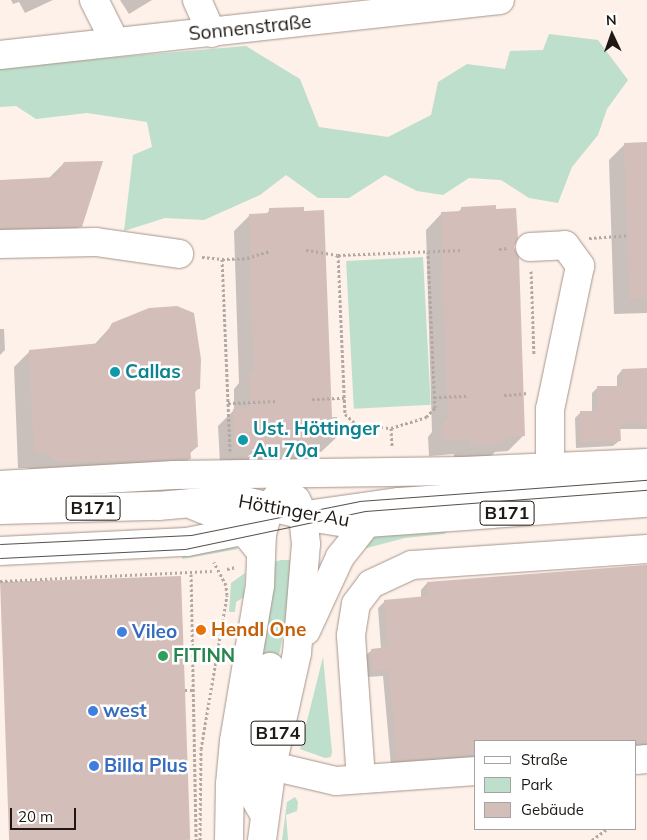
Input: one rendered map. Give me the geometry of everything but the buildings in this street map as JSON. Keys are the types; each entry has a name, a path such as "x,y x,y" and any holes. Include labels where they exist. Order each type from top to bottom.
{"main road":[{"path":"94,0 115,42"},
{"path":"196,0 212,33"},
{"name":"Sonnenstraße","path":"0,55 212,33 454,3 500,0"},
{"path":"0,244 96,242 179,254"},
{"path":"530,247 565,245 580,266 550,410 550,468"},
{"name":"Höttinger Au","path":"0,485 241,474 313,474 647,464"},
{"name":"B174","path":"228,840 234,741 260,585 264,520 274,480 241,474"},
{"path":"264,520 313,474"},
{"path":"0,551 176,543 264,520 390,503 647,485"},
{"name":"B174","path":"263,827 272,766 296,652 306,544 303,515 297,500 264,520"},
{"name":"Höttinger Au","path":"303,515 345,523 367,523 647,503"},
{"name":"B171","path":"0,510 186,504 213,512 264,520"},
{"path":"296,652 340,557 367,523"},
{"path":"361,779 351,635 356,604 371,584 412,565 647,549"},
{"path":"263,827 249,788 270,667"},
{"path":"272,766 336,781 474,771"}],"path":[{"path":"565,245 589,238 628,235"},
{"path":"530,247 535,364"},
{"path":"306,250 338,255 462,250"},
{"path":"179,254 222,259 247,258 270,251"},
{"path":"338,255 345,414 356,424 391,428 426,418 435,408 428,252"},
{"path":"222,259 228,403 241,474"},
{"path":"504,395 536,393"},
{"path":"434,397 468,396"},
{"path":"312,399 345,398"},
{"path":"228,403 277,401"},
{"path":"200,840 201,749 227,595 226,585 213,561"},
{"path":"0,581 191,574 212,571"},
{"path":"191,574 196,840"},
{"path":"185,690 192,690"},
{"path":"592,840 606,830"}],"green space":[{"path":"549,34 598,40 628,80 607,109 598,135 572,167 558,203 529,198 501,180 469,178 443,195 417,191 385,175 349,198 318,198 286,175 260,195 204,220 165,218 124,231 133,155 152,147 147,122 87,113 36,119 16,106 0,107 0,67 246,46 300,79 319,127 388,137 431,115 438,82 467,64 505,69 510,51 543,50"},
{"path":"423,257 431,405 354,409 346,261"},
{"path":"455,526 444,534 405,538 363,549 367,539 378,533"},
{"path":"234,545 238,549 182,559 182,553"},
{"path":"293,560 289,605 278,660 263,657 273,562"},
{"path":"245,573 244,597 236,602 235,612 229,612 231,583"},
{"path":"323,657 332,752 331,757 325,758 300,749"},
{"path":"295,797 298,802 297,811 286,815 288,840 282,840 287,802"}],"tram line":[{"path":"0,544 191,535 359,501 647,480"},
{"path":"0,558 185,549 365,511 647,490"}],"place":[{"name":"Callas","path":"115,372"},
{"name":"Ust. Höttinger Au 70a","path":"243,440"},
{"name":"Hendl One","path":"201,630"},
{"name":"Vileo","path":"122,632"},
{"name":"FITINN","path":"163,656"},
{"name":"west","path":"93,711"},
{"name":"Billa Plus","path":"94,766"}]}
